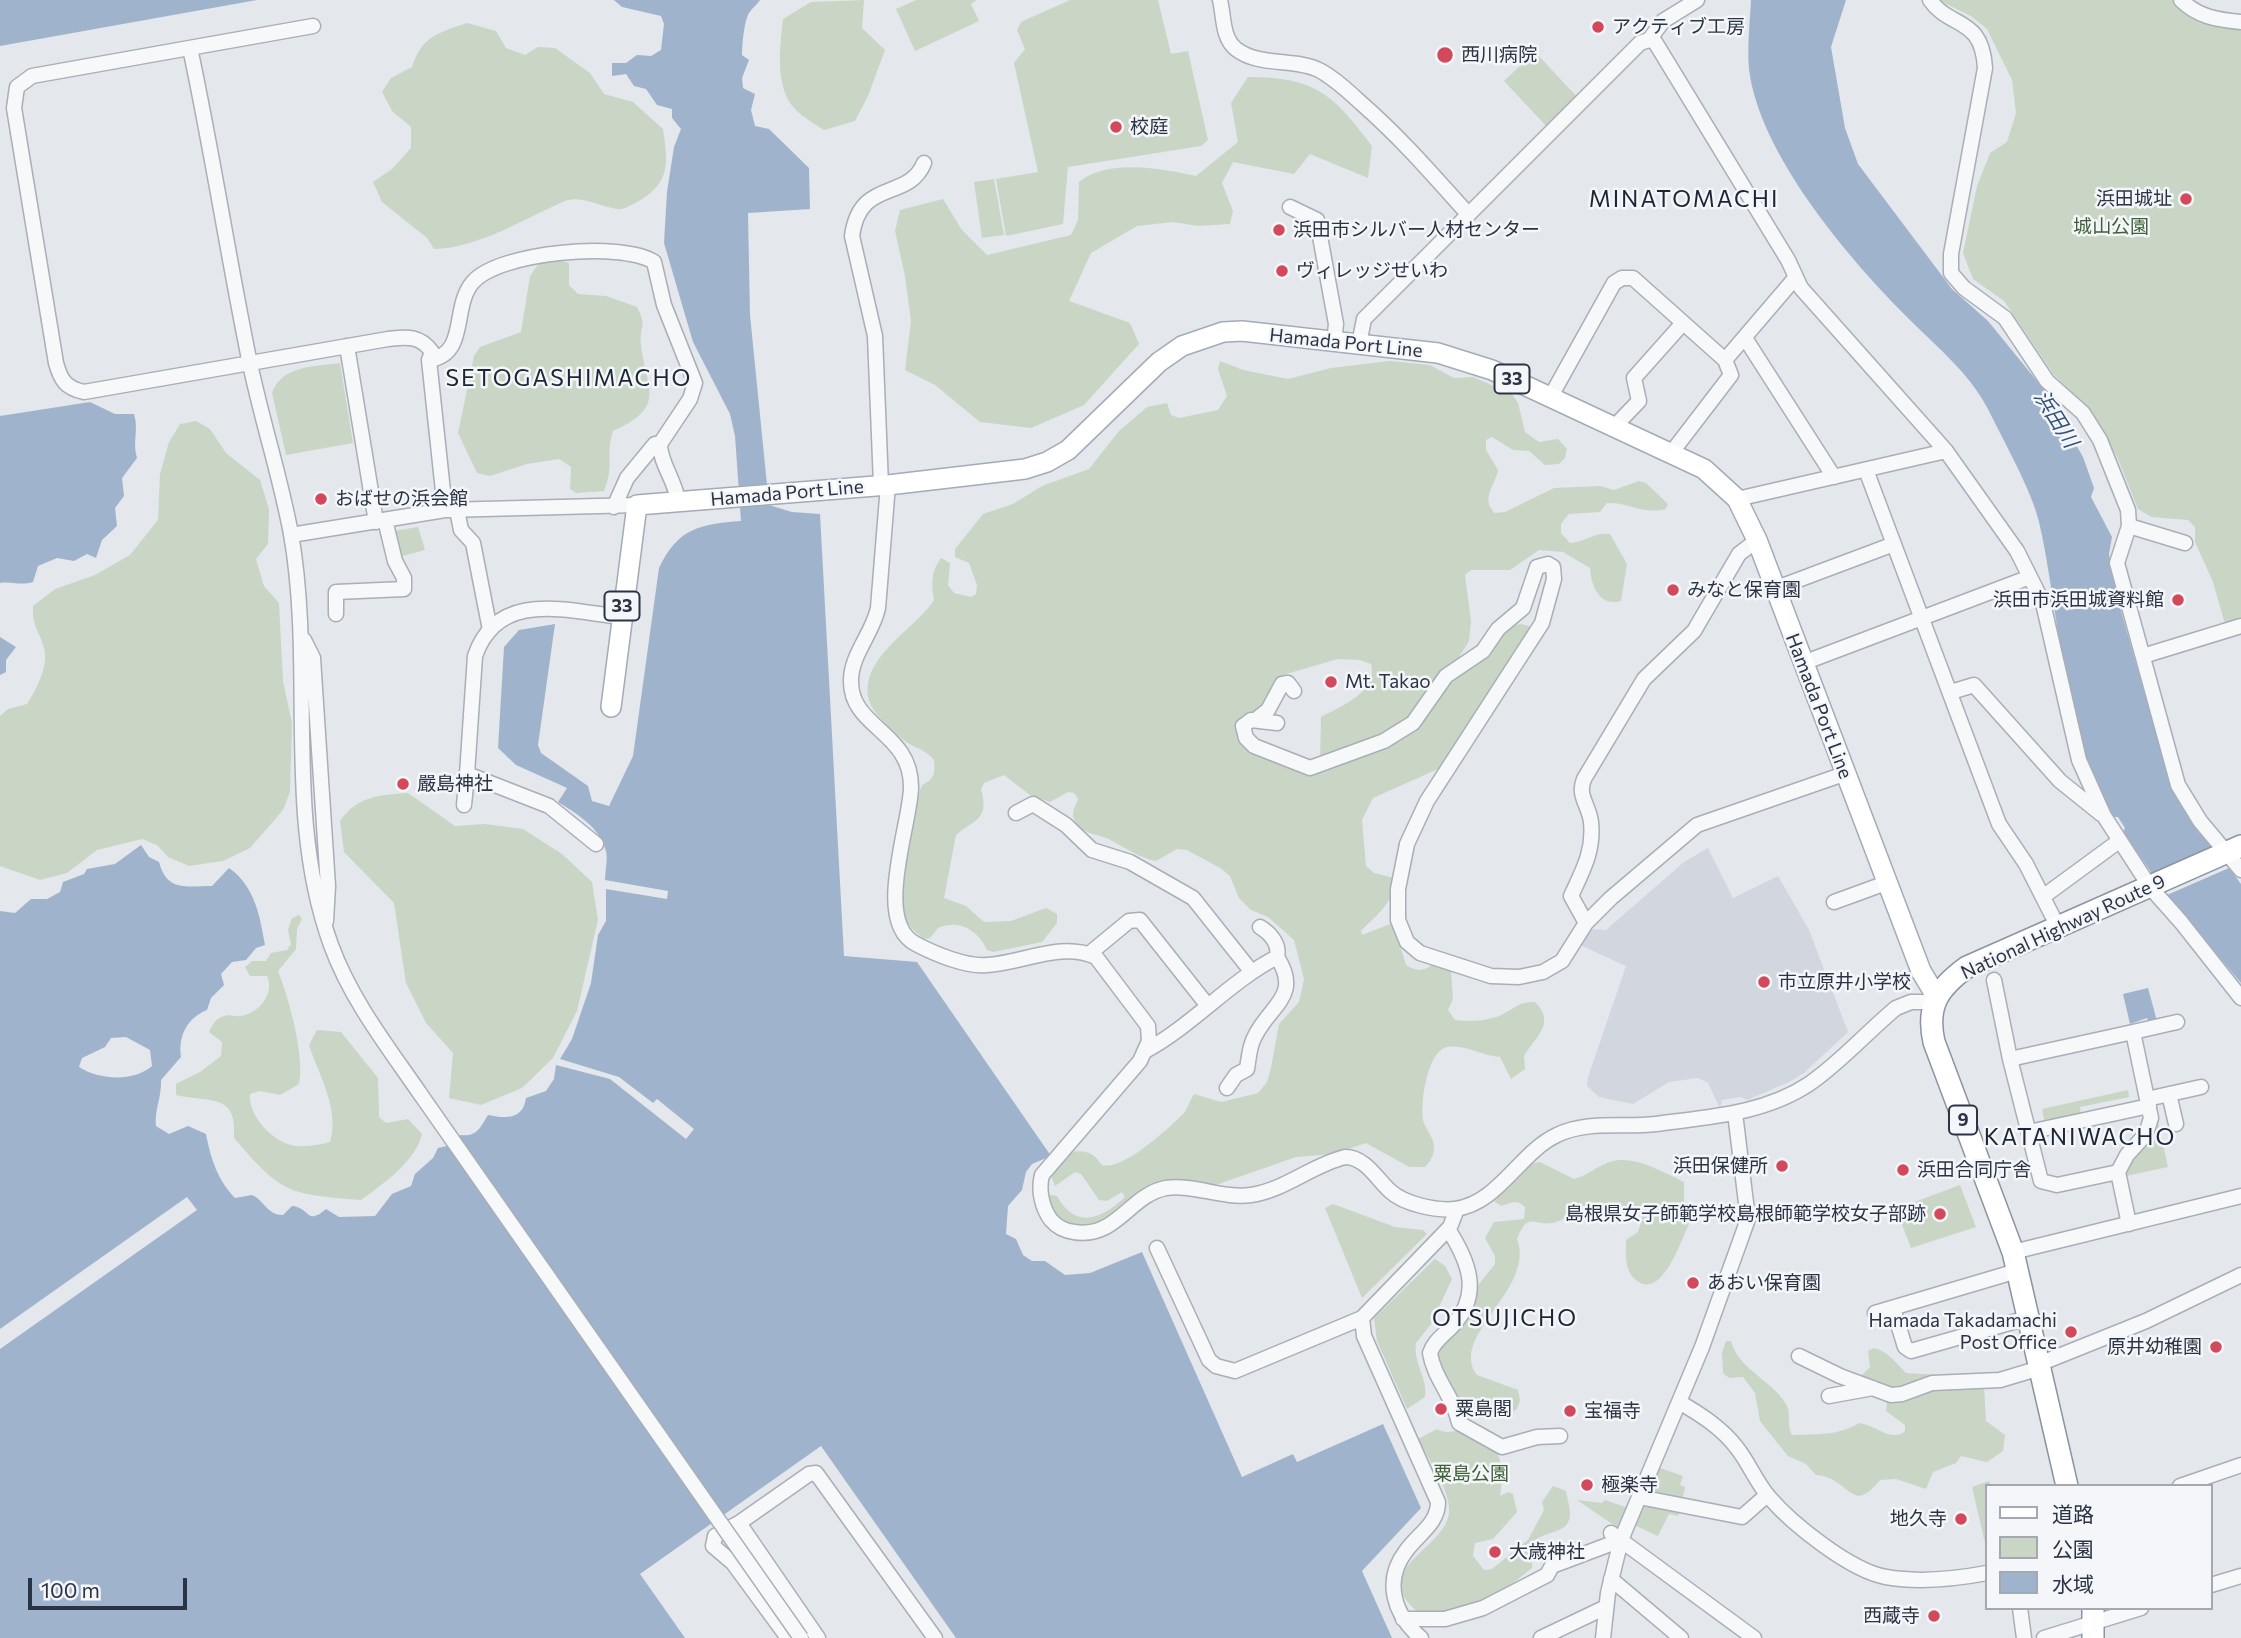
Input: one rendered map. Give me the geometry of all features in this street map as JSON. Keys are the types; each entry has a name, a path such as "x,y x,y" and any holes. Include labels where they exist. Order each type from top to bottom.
{"highway":[{"name":"National Highway Route 9","path":"1934,999 1948,981 1967,967 2230,851"},
{"name":"9","path":"1934,999 1931,1016 1934,1042 2015,1261 2067,1484"}],"main road":[{"name":"Hamada Port Line","path":"637,505 885,485 999,473 1047,462 1089,433 1159,362 1196,339 1223,332 1242,331 1457,358 1550,396 1672,452 1704,469 1737,499 1757,540 1886,883 1934,999"},
{"name":"33","path":"611,707 637,505"}],"street":[{"path":"1220,0 1228,38 1238,51 1315,68"},
{"path":"1359,344 1364,319 1631,52 1648,40 1662,21 1697,0"},
{"path":"1930,0 1974,34 1984,56 1985,68 1951,254 1951,273 1964,288 2006,318 2047,381 2089,421 2127,505 2129,526 2117,564 2178,785 2200,821 2230,851 2241,870"},
{"path":"2181,0 2204,15 2241,22"},
{"path":"313,26 32,76 17,87 14,108 56,363 64,383 71,389 84,392 388,339 416,338 426,343 432,352 429,360 451,510 461,530 473,543 490,630"},
{"path":"1648,40 1661,49 1801,288 1946,451 2017,551 2043,603 2079,760 2104,816 2119,841 2241,998"},
{"path":"190,48 250,362 291,535 301,635 305,837 311,875 326,930 358,1002 801,1638"},
{"path":"1298,57 1329,76 1389,127 1429,166 1468,214"},
{"path":"924,163 920,172 908,183 882,192 869,200 854,226 852,236 875,336 885,485 878,608 875,625 855,662 852,692 862,712 903,751 908,764 911,791 895,899 896,918 904,936 915,944 969,964 987,965 1024,956 1065,952 1089,954 1096,957 1144,1019 1150,1034 1140,1061 1042,1175 1043,1203 1055,1225 1071,1232 1100,1231 1118,1222 1143,1198 1160,1190 1176,1188 1251,1195 1345,1157 1363,1163 1391,1192 1405,1200 1441,1209 1457,1209 1474,1203 1497,1187 1544,1143 1576,1128 1653,1124 1735,1113 1768,1105 1810,1084 1896,1008 1910,1002 1934,999"},
{"path":"1290,208 1317,220 1336,324 1334,342"},
{"path":"429,360 442,358 451,351 466,294 472,283 484,274 530,259 571,253 604,250 646,257 654,262 664,305 695,383 690,398 660,444 660,453 677,491 678,502"},
{"path":"1725,360 1796,277"},
{"path":"1550,396 1617,280 1633,278 1725,360 1730,378 1672,452"},
{"path":"1615,426 1639,401 1634,378 1683,323"},
{"path":"1745,338 1834,477"},
{"path":"336,614 336,592 404,589 404,578 380,521 347,346"},
{"path":"614,506 641,458 655,444 660,444"},
{"path":"1737,499 1946,451"},
{"path":"1866,470 1999,824 2044,896 2058,927"},
{"path":"291,535 451,510 637,505"},
{"path":"2129,526 2185,543"},
{"path":"1586,923 1571,896 1590,857 1591,820 1581,797 1584,779 1644,679 1695,631 1739,554 1757,540"},
{"path":"1774,589 1894,544"},
{"path":"1294,691 1288,683 1282,684 1268,710 1243,726 1246,738 1254,746 1310,768 1360,752 1413,723 1446,676 1483,651 1498,629 1523,608 1534,571 1548,564 1555,572 1542,623 1427,801 1407,844 1398,889 1398,920 1407,942 1428,958 1491,976 1534,975 1562,961 1586,923 1697,825 1844,774"},
{"path":"1803,663 2030,577"},
{"path":"464,805 475,656 481,639 509,614 533,607 621,618"},
{"path":"2143,656 2241,626"},
{"path":"1951,692 1974,685 2060,781 2104,816"},
{"path":"1258,718 1277,723"},
{"path":"467,774 549,806 596,844"},
{"path":"1016,813 1033,804 1066,825 1092,850 1130,862 1193,898 1251,971"},
{"path":"2044,896 2119,841"},
{"path":"1835,902 1886,883"},
{"path":"1089,954 1129,921 1140,920 1208,1006"},
{"path":"1227,1088 1236,1075 1247,1069 1253,1038 1285,994 1287,978 1277,957 1275,943 1270,934 1260,927"},
{"path":"1145,1051 1169,1038 1251,971 1277,957"},
{"path":"1994,980 2010,1059 2044,1184 2057,1185 2118,1172"},
{"path":"2010,1059 2178,1022"},
{"path":"2129,1224 2118,1172 2127,1154 2148,1129 2148,1102 2133,1032"},
{"path":"2029,1132 2201,1087"},
{"path":"2169,1094 2176,1124"},
{"path":"1603,1638 1616,1537 1639,1497 1702,1347 1748,1219 1735,1113"},
{"path":"1875,1313 2015,1261 2129,1224 2241,1196"},
{"path":"1157,1248 1209,1360 1227,1369 1246,1369 1362,1318 1448,1229 1457,1209"},
{"path":"1448,1229 1467,1265 1472,1286 1457,1321 1433,1345 1430,1353 1441,1383 1456,1405 1460,1423 1502,1447 1537,1437 1560,1436"},
{"path":"1798,1356 1891,1395 1902,1394 1932,1383 2000,1380 2146,1321 2241,1275"},
{"path":"1893,1308 1905,1347 1910,1351 2028,1318"},
{"path":"1362,1318 1364,1336 1438,1502 1438,1510 1430,1525 1406,1550 1394,1573 1394,1598 1403,1619 1421,1638"},
{"path":"1829,1396 1872,1388"},
{"path":"1679,1402 1703,1416 1729,1438 1767,1495 1816,1540 1884,1577 1938,1579 1986,1573"},
{"path":"2186,1484 2241,1465"},
{"path":"788,1638 733,1563 713,1546 715,1536 739,1523 809,1474 816,1473 935,1638"},
{"path":"1639,1497 1742,1517 1767,1495"},
{"path":"739,1523 818,1638"},
{"path":"1403,1619 1445,1619 1483,1608 1547,1575 1552,1566 1616,1537"},
{"path":"1616,1537 1754,1638"},
{"path":"2213,1585 2241,1576"},
{"path":"1611,1580 1681,1638"},
{"path":"1541,1638 1606,1607"},
{"path":"2020,1610 2024,1638"},
{"path":"2044,1638 2135,1610"}],"shaded area":[{"path":"1708,848 1733,898 1778,876 1809,930 1848,1032 1804,1073 1789,1082 1747,1100 1741,1097 1722,1100 1720,1108 1708,1083 1698,1078 1669,1082 1633,1104 1599,1097 1587,1086 1588,1077 1626,966 1580,945 1590,929 1606,930 1684,862"}],"green space":[{"path":"864,0 862,28 885,50 868,96 855,121 824,130 796,110 784,91 780,67 783,19 811,2"},
{"path":"916,0 977,0 971,4 979,21 915,51 896,9"},
{"name":"校庭","path":"1070,0 1158,0 1171,54 1188,51 1208,140 1201,146 1068,167 1063,224 1006,236 996,179 1038,172 1014,63 1025,49 1017,30 1021,22"},
{"name":"城山公園","path":"1938,0 2173,0 2184,9 2241,26 2241,619 2225,624 2213,582 2195,542 2195,527 2188,520 2151,517 2138,509 2118,459 2093,413 2054,375 2004,301 1973,279 1963,253 1977,186 1990,153 2007,142 2016,113 2012,80 1987,29 1971,16"},
{"path":"467,23 496,31 506,48 525,55 538,47 555,48 590,73 604,94 633,102 663,129 665,171 656,187 648,195 622,209 584,200 565,201 468,244 434,249 427,238 382,202 373,182 392,169 411,148 411,127 392,111 382,92 391,78 412,67 421,48 432,37"},
{"path":"1535,52 1579,99 1548,128 1504,81"},
{"path":"1248,77 1290,80 1306,85 1333,101 1372,146 1368,178 1310,154 1294,174 1233,162 1222,183 1233,211 1230,224 1198,226 1173,222 1137,226 1091,253 1069,301 1130,323 1139,344 1084,405 1031,428 980,422 935,385 905,370 911,321 895,231 900,210 943,199 962,230 987,255 1071,235 1078,220 1079,182 1091,175 1105,170 1136,167 1196,176 1238,142 1231,103"},
{"path":"994,179 1004,235 982,238 974,182"},
{"path":"559,260 569,263 569,285 578,294 606,296 637,307 643,323 641,344 649,384 648,404 642,413 613,431 609,474 604,491 576,493 570,489 571,467 559,459 527,464 490,476 477,473 458,433 474,356 480,347 521,332 530,276 539,263"},
{"path":"1220,361 1243,370 1288,379 1331,368 1390,361 1430,365 1454,378 1473,377 1512,394 1518,403 1525,432 1539,442 1558,439 1567,449 1565,458 1559,464 1545,465 1529,451 1513,450 1492,437 1486,440 1486,450 1498,470 1489,497 1489,503 1495,513 1505,512 1554,488 1600,486 1614,490 1639,481 1646,483 1668,504 1666,509 1649,510 1607,503 1600,512 1569,514 1561,524 1561,533 1570,543 1599,534 1610,534 1627,564 1621,601 1613,602 1602,598 1594,587 1590,568 1563,552 1539,550 1510,570 1471,570 1465,575 1471,621 1469,641 1456,662 1488,654 1504,632 1515,625 1529,626 1531,633 1447,765 1373,798 1362,820 1366,866 1374,873 1394,878 1388,901 1361,931 1362,935 1393,923 1406,965 1419,970 1432,965 1451,971 1453,999 1448,1010 1455,1020 1487,1019 1499,1016 1522,1003 1535,1002 1544,1017 1544,1024 1524,1056 1525,1069 1511,1079 1500,1057 1460,1047 1441,1050 1430,1068 1424,1092 1424,1123 1434,1145 1432,1156 1425,1167 1409,1167 1366,1143 1334,1154 1296,1157 1213,1186 1189,1185 1118,1213 1094,1227 1067,1225 1050,1207 1050,1195 1057,1196 1072,1214 1090,1218 1107,1211 1125,1197 1122,1192 1107,1201 1099,1200 1081,1174 1075,1172 1055,1186 1051,1176 1070,1152 1088,1153 1102,1165 1122,1162 1157,1138 1177,1120 1194,1094 1221,1102 1258,1093 1267,1082 1279,1024 1299,1002 1304,979 1294,940 1268,917 1251,910 1239,898 1230,876 1220,868 1187,850 1177,849 1156,861 1142,857 1080,828 1073,816 1078,799 1074,793 1068,792 1050,802 1030,795 1004,775 984,783 981,789 982,812 975,821 956,835 944,898 966,906 984,922 1011,921 1046,908 1057,914 1057,923 1042,942 993,952 987,950 973,932 960,926 938,928 930,938 924,939 905,919 901,907 901,872 913,814 922,785 933,776 934,760 926,752 903,740 879,716 870,703 868,687 871,673 879,659 934,600 933,578 941,558 950,563 948,585 954,593 971,597 976,594 977,585 969,563 955,557 955,549 983,514 1013,504 1042,486 1089,469 1119,431 1147,407 1167,403 1171,415 1179,418 1218,410 1227,396 1218,369","holes":["1338,659 1360,660 1371,664 1369,682 1356,697 1321,717 1320,761 1301,767 1239,731 1261,713 1286,674"]},
{"path":"340,363 353,443 286,455 272,393 277,384 283,377 300,369"},
{"path":"196,421 210,429 226,453 260,480 269,509 268,544 256,559 264,586 279,603 283,681 292,723 290,792 283,810 250,848 223,861 189,866 168,857 157,845 142,839 97,850 67,873 40,880 0,866 0,716 8,709 27,704 38,685 45,662 33,606 55,589 95,575 130,555 158,520 160,474 169,442 180,424"},
{"path":"418,527 425,550 399,557 394,531"},
{"path":"408,793 455,826 485,824 523,829 562,854 592,882 598,920 577,1011 553,1058 522,1088 481,1105 449,1098 453,1053 426,1023 406,983 394,903 344,852 340,821 354,806 370,798"},
{"path":"299,915 302,919 297,929 296,949 278,971 298,1043 299,1084 280,1095 260,1091 250,1094 250,1102 264,1127 287,1144 313,1146 330,1142 330,1105 309,1045 317,1030 341,1032 378,1078 379,1117 386,1123 408,1119 422,1134 419,1144 406,1163 361,1200 317,1196 288,1188 264,1170 234,1138 234,1123 226,1106 209,1100 176,1095 176,1084 200,1072 221,1056 222,1042 209,1032 216,1020 226,1015 247,1014 264,1002 269,989 267,976 250,976 245,967 252,961 266,961 271,953 287,950 291,944 288,930 292,918"},
{"path":"2128,1090 2129,1097 2080,1107 2081,1116 2045,1124 2042,1109"},
{"path":"2158,1122 2168,1167 2126,1176 2125,1169"},
{"path":"1540,1162 1574,1179 1610,1162 1639,1162 1684,1182 1684,1202 1691,1220 1663,1275 1655,1282 1646,1284 1632,1276 1626,1256 1626,1240 1638,1232 1642,1218 1640,1213 1630,1211 1617,1218 1605,1219 1578,1212 1555,1222 1528,1222 1524,1225 1517,1239 1520,1258 1515,1276 1482,1328 1474,1344 1471,1360 1477,1375 1518,1390 1520,1400 1517,1409 1508,1414 1477,1418 1462,1408 1434,1356 1476,1288 1495,1264 1495,1256 1485,1238 1494,1222 1524,1219 1525,1207 1522,1204 1513,1202 1501,1206 1495,1202 1494,1196 1521,1171"},
{"path":"1960,1185 1976,1227 1911,1248 1896,1209"},
{"path":"1333,1204 1395,1227 1423,1230 1427,1234 1362,1298 1325,1208"},
{"path":"1435,1259 1445,1266 1452,1279 1431,1324 1416,1343 1425,1397 1407,1409 1377,1341 1374,1318"},
{"path":"1726,1341 1731,1341 1741,1359 1786,1404 1792,1435 1835,1432 1859,1423 1889,1434 1900,1434 1905,1431 1905,1425 1886,1411 1887,1402 1919,1390 1984,1386 1986,1421 2005,1435 2003,1451 1987,1462 1961,1456 1956,1463 1933,1472 1926,1489 1896,1479 1880,1480 1863,1495 1856,1495 1827,1477 1816,1475 1806,1464 1788,1456 1760,1421 1755,1393 1743,1377 1729,1378 1723,1373 1722,1353"},
{"path":"1874,1348 1888,1355 1906,1373 1957,1376 1896,1392 1862,1380 1861,1376 1870,1367 1868,1351"},
{"name":"粟島公園","path":"1437,1429 1445,1432 1468,1431 1488,1440 1499,1456 1501,1465 1500,1496 1508,1492 1513,1494 1517,1512 1493,1539 1475,1543 1473,1556 1484,1570 1492,1569 1528,1540 1544,1510 1542,1502 1553,1486 1566,1491 1570,1513 1569,1521 1560,1530 1534,1541 1531,1547 1532,1568 1489,1602 1479,1600 1459,1612 1420,1614 1405,1598 1401,1585 1404,1572 1435,1538 1449,1513 1443,1485 1418,1439"},
{"path":"1655,1466 1683,1476 1680,1485 1685,1487 1682,1501 1645,1494"},
{"path":"1989,1481 1990,1484 1986,1484 1986,1548 1972,1487"},
{"path":"1577,1500 1602,1503 1605,1500 1631,1509 1621,1530"},
{"path":"1643,1500 1682,1507 1678,1516 1669,1514 1658,1536 1632,1524"}],"water":[{"path":"0,0 257,0 0,46"},
{"path":"614,0 760,0 749,13 745,27 742,55 749,60 742,78 743,88 755,94 751,110 755,126 769,129 809,168 810,209 748,213 750,315 769,505 792,512 820,514 844,956 917,962 1051,1156 1032,1164 1026,1172 1022,1190 1008,1206 1006,1234 1016,1239 1023,1255 1032,1261 1045,1261 1065,1275 1090,1273 1142,1252 1242,1477 1293,1454 1297,1462 1383,1424 1421,1508 1362,1571 1392,1638 956,1638 821,1446 640,1574 685,1638 0,1638 0,1349 197,1210 187,1197 0,1329 0,911 15,913 31,899 47,899 60,892 63,882 84,874 87,869 115,864 141,845 149,857 159,862 172,883 212,886 229,868 238,875 255,903 265,945 256,948 246,960 232,962 221,974 224,985 211,998 207,1010 194,1018 185,1029 180,1049 181,1057 161,1080 156,1126 169,1134 188,1126 206,1134 216,1168 235,1198 252,1195 278,1214 283,1215 292,1206 311,1216 326,1209 339,1217 375,1216 392,1194 411,1186 415,1174 433,1158 438,1148 451,1145 460,1135 474,1133 488,1115 508,1117 518,1114 526,1098 546,1091 554,1079 556,1065 610,1079 686,1139 694,1129 657,1099 653,1103 619,1077 560,1059 572,1039 591,983 598,935 606,921 606,889 667,899 668,891 605,880 607,854 599,835 587,822 558,802 567,788 516,765 498,748 504,647 519,630 555,624 538,745 541,753 588,786 592,801 609,806 633,756 659,568 682,536 702,527 741,521 735,436 730,414 693,342 664,243 667,192 674,147 681,129 672,118 672,109 657,105 646,89 634,86 626,74 612,76 612,63 626,63 637,55 651,56 661,50 664,24 661,16 622,7","holes":["126,1037 150,1050 152,1066 136,1075 106,1077 79,1067 82,1058 105,1047 111,1038"]},
{"name":"浜田川","path":"1751,0 1846,0 1831,47 1845,128 1858,164 1952,289 1988,321 2046,392 2083,457 2094,488 2091,497 2112,537 2109,554 2117,597 2172,789 2198,832 2213,846 2241,884 2241,983 2167,895 2123,832 2125,828 2118,817 2114,817 2097,788 2084,753 2065,675 2039,522 2024,481 1989,411 1961,370 1879,288 1831,231 1808,200 1769,134 1756,101 1749,69"},
{"path":"90,402 115,414 134,414 137,458 122,478 124,496 115,508 117,526 102,540 96,558 87,554 74,561 57,558 38,566 33,582 0,583 0,416"},
{"path":"0,637 16,647 6,660 6,672 0,675"},
{"path":"2148,988 2157,1021 2149,1023 2147,1018 2130,1024 2123,994"}],"pier":[{"path":"2214,848 2229,868 2167,895 2152,874"}],"place":[{"name":"アクティブ工房","path":"1598,27"},
{"name":"西川病院","path":"1445,55"},
{"name":"校庭","path":"1116,127"},
{"name":"浜田城址","path":"2186,199"},
{"name":"浜田市シルバー人材センター","path":"1279,230"},
{"name":"ヴィレッジせいわ","path":"1282,271"},
{"name":"おばせの浜会館","path":"321,499"},
{"name":"みなと保育園","path":"1673,590"},
{"name":"浜田市浜田城資料館","path":"2178,600"},
{"name":"Mt. Takao","path":"1331,682"},
{"name":"嚴島神社","path":"403,784"},
{"name":"市立原井小学校","path":"1764,982"},
{"name":"浜田保健所","path":"1782,1166"},
{"name":"浜田合同庁舎","path":"1903,1170"},
{"name":"島根県女子師範学校島根師範学校女子部跡","path":"1940,1214"},
{"name":"あおい保育園","path":"1693,1283"},
{"name":"Hamada Takadamachi Post Office","path":"2071,1332"},
{"name":"原井幼稚園","path":"2216,1347"},
{"name":"粟島閣","path":"1441,1409"},
{"name":"宝福寺","path":"1570,1411"},
{"name":"極楽寺","path":"1587,1485"},
{"name":"地久寺","path":"1961,1519"},
{"name":"大歳神社","path":"1495,1552"},
{"name":"西蔵寺","path":"1934,1616"}],"district":[{"name":"MINATOMACHI","path":"1684,199"},
{"name":"SETOGASHIMACHO","path":"569,378"},
{"name":"KATANIWACHO","path":"2080,1137"},
{"name":"OTSUJICHO","path":"1505,1318"}]}
